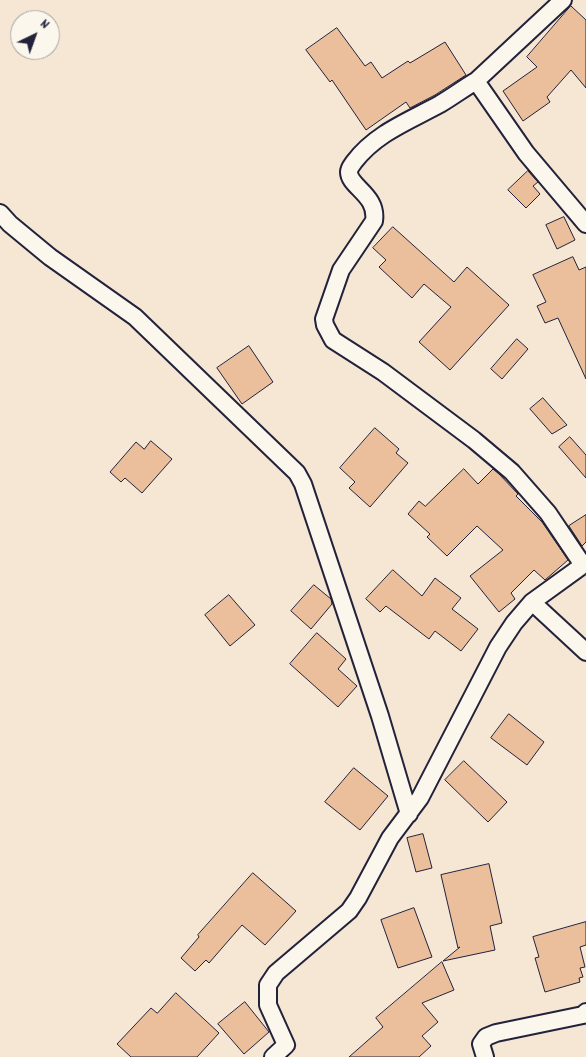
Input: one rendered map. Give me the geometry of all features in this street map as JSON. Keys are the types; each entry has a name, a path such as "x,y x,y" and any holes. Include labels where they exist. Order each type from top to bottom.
{"street":[{"path":"273,1057 286,1045 268,1005 268,985 276,974 349,911 358,898 390,838 420,798 498,647 514,623 532,602 584,564 548,513 512,472 474,440 383,372 333,340 324,319 341,270 374,221 376,213 373,205 352,180 349,168 363,151 394,127 441,103 476,81 563,0"},
{"path":"476,81 526,153 586,224"},
{"path":"0,213 10,224 50,256 135,317 297,473 308,499 348,616 409,814"},
{"path":"532,602 586,652"},
{"path":"485,1057 481,1044 486,1037 583,1015 586,1012"}],"building":[{"path":"571,6 586,20 586,88 571,70 547,97 550,102 523,121 503,91 537,67 527,57"},
{"path":"337,28 365,66 371,62 382,78 408,61 410,63 445,42 466,75 410,108 406,102 366,130 332,80 330,82 306,50"},
{"path":"528,171 538,182 533,186 540,194 526,208 508,190"},
{"path":"564,217 575,240 557,249 546,225"},
{"path":"393,227 454,282 467,267 509,305 450,370 419,342 451,307 424,284 412,298 379,267 386,260 373,248"},
{"path":"573,257 579,270 586,267 586,379 558,318 545,323 537,306 546,302 533,275"},
{"path":"517,339 528,349 502,379 491,369"},
{"path":"249,346 273,382 242,404 217,368"},
{"path":"543,398 567,425 552,434 530,409"},
{"path":"375,428 399,449 396,453 408,463 370,507 349,488 355,482 340,468"},
{"path":"570,437 586,455 586,478 559,447"},
{"path":"151,441 172,459 142,493 125,478 121,482 110,472 136,442 144,449"},
{"path":"464,469 478,484 493,469 499,474 518,494 516,496 542,522 568,560 545,580 534,570 511,593 515,599 499,612 470,576 503,550 477,526 447,556 427,537 430,534 408,514 419,501 425,506"},
{"path":"586,515 586,542 582,546 569,526"},
{"path":"393,570 422,596 435,578 461,598 452,609 478,629 461,651 435,631 429,639 386,606 380,612 366,599"},
{"path":"314,585 331,599 332,604 311,629 291,611"},
{"path":"229,595 255,625 230,646 205,615"},
{"path":"317,633 346,659 338,669 357,686 338,707 290,664"},
{"path":"509,714 544,742 527,765 491,738"},
{"path":"464,761 507,802 488,822 445,780"},
{"path":"354,768 388,796 360,830 325,802"},
{"path":"423,834 432,868 416,872 407,838"},
{"path":"489,864 502,923 490,926 495,950 443,961 460,947 458,948 441,875"},
{"path":"253,873 296,911 265,945 242,925 209,963 206,960 195,971 181,958 199,937 198,935"},
{"path":"414,908 432,957 398,968 381,920"},
{"path":"586,922 586,945 580,947 585,967 580,968 583,977 579,978 580,982 545,992 535,958 539,957 533,937"},
{"path":"442,962 454,990 422,1003 438,1022 422,1036 431,1046 419,1057 349,1057 383,1027 376,1018"},
{"path":"176,993 219,1033 197,1057 131,1057 117,1044 151,1008 157,1013"},
{"path":"245,1002 269,1032 244,1054 218,1024"}]}
